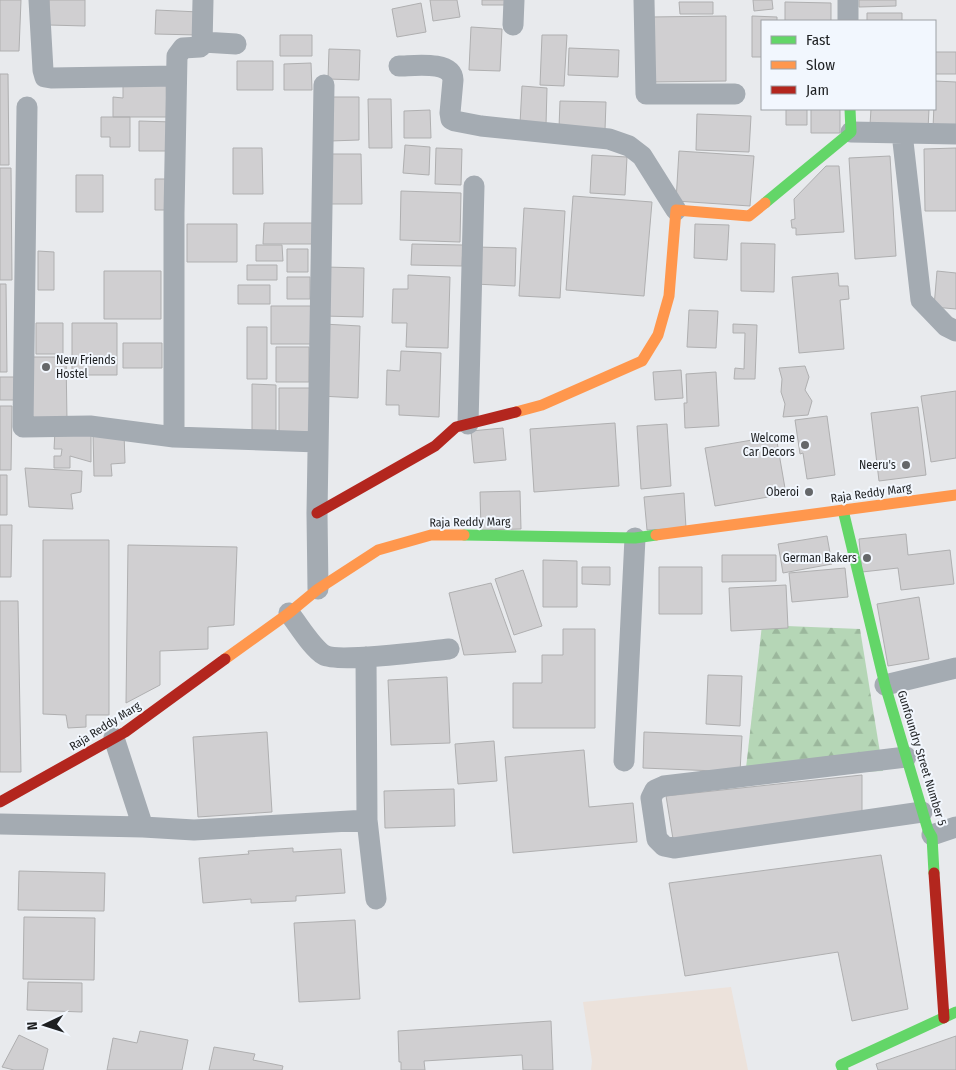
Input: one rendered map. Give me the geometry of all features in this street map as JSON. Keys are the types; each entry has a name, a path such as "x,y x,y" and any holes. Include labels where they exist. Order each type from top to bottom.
{"street":[{"path":"39,0 45,77 176,76"},
{"path":"174,437 177,56 183,48 200,47 203,42 203,0"},
{"path":"513,25 514,0"},
{"path":"644,0 646,94 735,94"},
{"path":"848,0 848,20"},
{"path":"203,42 236,44"},
{"path":"317,513 435,446 456,427 542,405 642,361 658,335 669,296 676,210 642,156 629,146 609,139 481,126 455,121 451,119 450,113 453,75 449,71 438,66 400,66"},
{"path":"318,589 317,513 324,85"},
{"path":"27,107 23,427 90,426 174,437 318,442"},
{"path":"850,110 851,132"},
{"path":"676,210 749,216 851,132 956,134"},
{"path":"902,133 921,300 946,326 956,331"},
{"path":"468,424 474,186"},
{"name":"Raja Reddy Marg","path":"0,802 125,732 289,613 318,589 378,550 431,535 635,538 956,495"},
{"name":"Gunfoundry Street Number 5","path":"843,510 885,684 922,812 928,830 932,835 944,1018"},
{"path":"624,762 635,538"},
{"path":"289,613 322,653 329,657 366,657 448,649"},
{"path":"366,657 367,820 376,899"},
{"path":"885,684 956,668"},
{"path":"114,738 143,827"},
{"path":"906,757 664,786 655,790 651,798 657,839 664,846 674,848 922,812"},
{"path":"0,824 194,830 367,820"},
{"path":"932,835 956,827"},
{"path":"838,1068 956,1012"}],"shaded area":[{"path":"731,987 748,1070 591,1070 592,1061 583,1002"}],"green space":[{"path":"762,625 860,629 883,771 745,777"}],"building":[{"path":"0,0 21,0 19,51 0,51"},
{"path":"49,0 85,0 85,26 49,25"},
{"path":"430,0 457,0 460,17 433,21"},
{"path":"482,0 509,0 509,5 482,5"},
{"path":"753,0 772,0 773,9 754,11"},
{"path":"859,0 896,0 896,6 859,7"},
{"path":"679,2 713,2 713,14 680,14"},
{"path":"785,2 831,3 831,20 785,20"},
{"path":"421,3 426,32 397,37 392,9"},
{"path":"156,10 199,12 198,35 155,34"},
{"path":"867,13 902,13 902,20 867,20"},
{"path":"726,16 726,81 651,82 650,17"},
{"path":"752,16 777,17 777,20 761,20 761,57 752,57"},
{"path":"471,27 502,29 500,71 469,70"},
{"path":"280,35 312,35 312,56 280,56"},
{"path":"542,35 567,35 564,86 540,85"},
{"path":"569,48 619,50 618,77 568,75"},
{"path":"329,49 360,50 359,80 328,79"},
{"path":"936,52 956,52 956,74 936,74"},
{"path":"237,61 273,61 273,90 237,90"},
{"path":"311,63 312,90 284,90 284,64"},
{"path":"0,74 8,74 9,165 0,165"},
{"path":"166,78 167,117 113,117 113,97 123,98 123,85"},
{"path":"936,81 956,82 956,129 933,128 934,110 936,110"},
{"path":"522,86 547,88 546,125 520,124"},
{"path":"330,97 359,97 359,140 330,141"},
{"path":"368,99 391,99 392,148 369,148"},
{"path":"560,101 606,102 605,130 559,128"},
{"path":"430,110 431,138 404,138 404,111"},
{"path":"786,110 807,110 807,125 786,125"},
{"path":"811,110 840,110 840,133 811,133"},
{"path":"871,110 929,110 928,129 870,125"},
{"path":"697,114 751,116 749,152 696,150"},
{"path":"101,117 130,117 130,147 110,147 110,137 101,137"},
{"path":"139,121 173,122 172,151 139,151"},
{"path":"405,145 430,147 429,175 403,173"},
{"path":"233,148 262,148 263,194 233,194"},
{"path":"436,148 462,149 461,185 435,184"},
{"path":"956,148 956,211 925,211 924,149"},
{"path":"679,151 754,156 750,206 676,201"},
{"path":"325,154 361,154 362,204 326,204"},
{"path":"592,155 627,157 625,195 590,193"},
{"path":"890,156 896,256 855,259 849,158"},
{"path":"826,166 839,166 844,232 796,235 796,228 792,228 791,220 795,219 794,199"},
{"path":"0,168 11,168 12,280 0,280"},
{"path":"76,175 103,175 103,212 76,212"},
{"path":"155,179 173,179 173,210 155,210"},
{"path":"401,191 461,193 460,242 400,240"},
{"path":"573,196 652,202 644,296 566,290"},
{"path":"524,208 565,211 560,298 519,296"},
{"path":"264,223 314,223 314,244 263,244"},
{"path":"187,224 237,224 237,262 187,262"},
{"path":"695,224 729,225 727,260 694,258"},
{"path":"741,243 775,244 774,292 741,291"},
{"path":"412,244 463,245 462,266 411,265"},
{"path":"256,245 282,245 283,261 256,261"},
{"path":"476,247 516,248 515,286 475,284"},
{"path":"287,249 308,249 308,272 287,272"},
{"path":"38,251 54,252 54,290 38,290"},
{"path":"247,265 277,265 277,280 247,280"},
{"path":"325,267 364,268 363,317 323,316"},
{"path":"104,271 161,271 161,319 104,319"},
{"path":"937,271 956,273 956,309 934,307"},
{"path":"838,273 839,286 848,286 849,299 840,300 844,349 799,353 792,277"},
{"path":"408,275 450,277 448,348 406,347 407,323 392,323 393,289 408,289"},
{"path":"287,277 310,277 310,299 287,299"},
{"path":"0,284 6,284 7,372 0,372"},
{"path":"238,285 270,285 270,304 238,304"},
{"path":"271,306 314,306 314,344 271,344"},
{"path":"689,310 718,311 716,348 687,347"},
{"path":"36,323 63,323 63,354 36,354"},
{"path":"72,323 117,323 117,375 72,375"},
{"path":"323,324 360,326 358,398 320,396"},
{"path":"733,324 757,325 755,379 734,379 735,368 744,369 745,333 733,333"},
{"path":"247,327 267,327 267,379 247,379"},
{"path":"123,343 162,343 162,368 123,368"},
{"path":"276,347 309,347 309,382 276,382"},
{"path":"401,351 441,353 439,417 399,415 399,405 386,405 387,370 400,371"},
{"path":"31,357 66,357 67,421 31,421"},
{"path":"805,366 809,377 805,390 812,401 808,415 783,417 785,404 781,392 782,379 779,368"},
{"path":"681,370 683,398 655,400 653,372"},
{"path":"716,372 719,426 685,428 684,403 687,403 686,374"},
{"path":"0,377 15,377 16,400 0,400"},
{"path":"252,384 276,385 276,430 252,430"},
{"path":"279,388 310,388 310,432 279,432"},
{"path":"956,391 956,458 931,462 921,396"},
{"path":"0,406 12,406 11,470 0,470"},
{"path":"918,407 926,475 879,481 871,413"},
{"path":"827,416 835,475 807,479 803,453 800,454 795,420"},
{"path":"615,423 619,486 534,492 530,429"},
{"path":"667,424 671,486 641,489 637,426"},
{"path":"503,428 506,460 474,463 471,431"},
{"path":"55,431 91,431 91,462 70,456 70,468 54,468 54,456 61,456 62,449 54,449"},
{"path":"124,432 125,463 111,464 112,476 94,476 93,433"},
{"path":"776,436 786,494 715,506 705,448"},
{"path":"25,468 82,471 81,492 71,494 73,509 29,507"},
{"path":"0,475 7,475 7,515 0,515"},
{"path":"520,491 521,529 481,530 480,492"},
{"path":"684,493 686,528 647,530 644,497"},
{"path":"0,525 12,525 11,577 0,577"},
{"path":"906,534 908,555 950,550 954,584 901,590 898,568 862,572 859,539"},
{"path":"827,536 832,564 783,573 778,544"},
{"path":"43,540 109,540 109,715 86,715 86,727 68,728 66,715 43,714"},
{"path":"128,545 237,547 234,625 208,627 208,649 160,651 160,685 126,703"},
{"path":"722,555 776,555 776,581 722,582"},
{"path":"543,560 577,561 577,607 543,607"},
{"path":"582,567 610,567 610,585 582,584"},
{"path":"659,567 702,567 702,614 659,614"},
{"path":"845,568 848,597 792,602 789,573"},
{"path":"523,570 542,626 514,635 495,579"},
{"path":"491,583 516,652 464,655 449,593"},
{"path":"786,585 788,628 731,631 729,588"},
{"path":"919,597 929,659 888,666 877,604"},
{"path":"0,601 18,601 21,772 0,772"},
{"path":"563,629 595,629 595,728 513,728 513,683 542,683 542,655 563,655"},
{"path":"708,675 742,676 740,726 706,724"},
{"path":"447,677 450,743 391,745 388,680"},
{"path":"267,732 272,812 198,817 193,737"},
{"path":"644,732 742,736 740,772 643,768"},
{"path":"494,741 497,781 458,784 455,744"},
{"path":"584,750 589,807 633,803 637,842 513,853 505,757"},
{"path":"862,775 862,815 673,839 666,796"},
{"path":"454,789 455,826 385,828 384,791"},
{"path":"293,848 293,852 341,849 345,893 296,896 296,901 251,903 251,899 203,903 199,858 249,854 248,851"},
{"path":"881,855 908,1009 852,1021 838,952 685,976 669,883"},
{"path":"19,871 105,873 104,911 18,910"},
{"path":"24,917 95,918 94,980 23,979"},
{"path":"355,920 360,999 299,1002 294,923"},
{"path":"28,982 82,983 82,1012 27,1010"},
{"path":"551,1021 553,1070 523,1070 522,1055 424,1061 425,1070 401,1070 398,1031"},
{"path":"140,1031 188,1040 182,1070 107,1070 113,1038 137,1043"},
{"path":"19,1035 48,1049 43,1070 14,1070 2,1067"},
{"path":"956,1036 956,1070 878,1070 876,1064"},
{"path":"214,1047 255,1054 253,1060 283,1066 282,1070 209,1070"}],"traffic: fast":[{"path":"765,203 851,132 850,110"},
{"path":"843,510 885,685 928,830 932,837 934,873"},
{"path":"464,535 635,538 656,535"},
{"path":"843,1070 841,1065 956,1012"}],"traffic: slow":[{"path":"516,412 542,405 642,361 658,335 669,296 676,210 749,216 765,203"},
{"path":"656,535 956,495"},
{"path":"225,659 289,613 318,589 378,550 431,535 464,535"}],"traffic: jam":[{"path":"317,513 435,446 456,427 516,412"},
{"path":"0,802 125,732 225,659"},
{"path":"934,873 944,1018"}],"place":[{"name":"New Friends Hostel","path":"46,367"},
{"name":"Welcome Car Decors","path":"805,445"},
{"name":"Neeru's","path":"906,465"},
{"name":"Oberoi","path":"809,492"},
{"name":"German Bakers","path":"867,558"}]}
